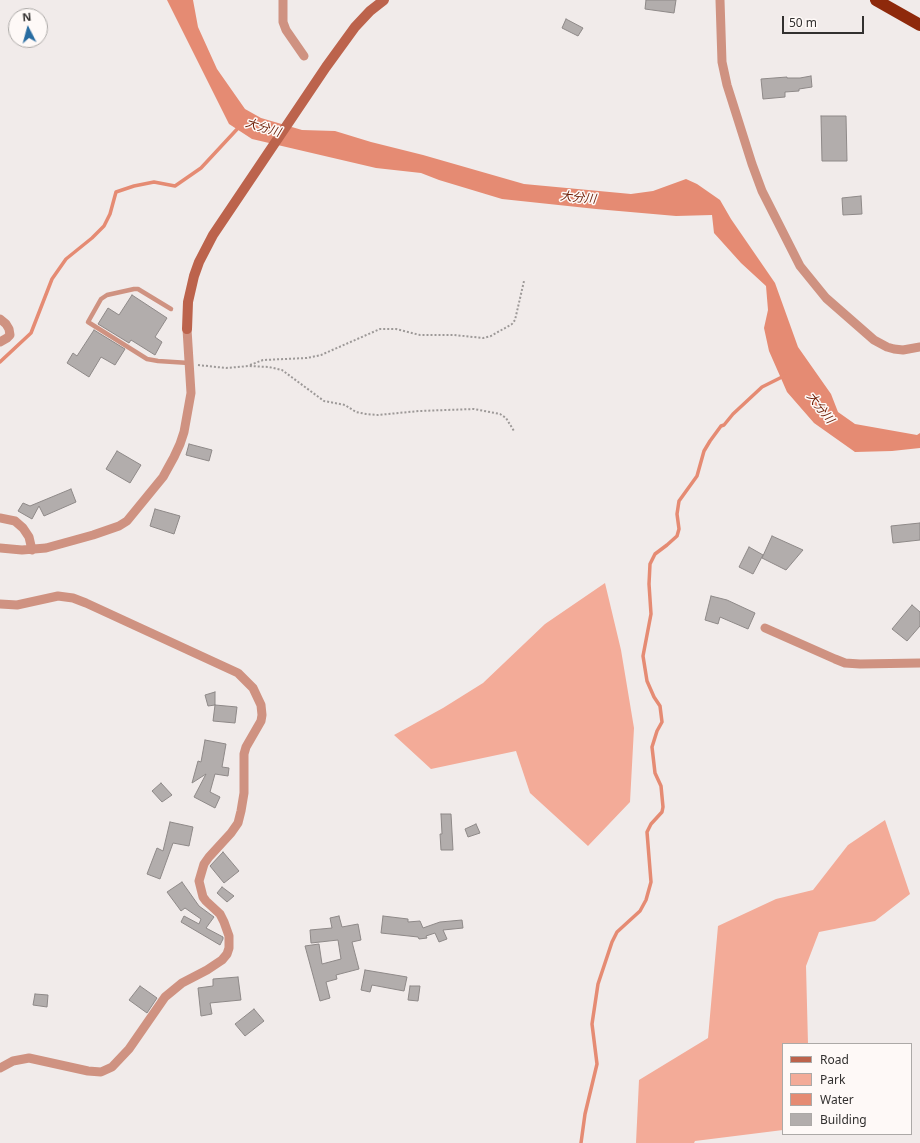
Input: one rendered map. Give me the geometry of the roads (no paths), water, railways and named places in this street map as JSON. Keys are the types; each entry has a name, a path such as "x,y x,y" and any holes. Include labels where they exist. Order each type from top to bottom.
{"highway":[{"path":"876,0 920,25"}],"street":[{"path":"282,0 283,22 286,30 304,56"},
{"path":"0,548 32,550 69,542 119,526 127,521 163,476 180,444 190,400 191,387 186,329 188,302 194,276 200,262 214,235 326,67 355,27 370,11 384,0"},
{"path":"720,0 722,62 727,85 757,180 767,203 800,266 826,298 874,340 894,349 903,350 920,347"},
{"path":"0,319 6,324 10,335 0,342"},
{"path":"0,518 15,521 23,528 29,537 32,550"},
{"path":"0,604 17,605 58,596 73,598 86,603 238,673 256,692 261,705 262,714 261,721 246,747 244,754 244,793 239,818 234,828 204,864 199,881 206,901 220,914 224,922 229,936 229,948 227,954 222,960 182,983 165,997 129,1049 112,1067 101,1072 94,1072 29,1058 12,1061 0,1068"},
{"path":"765,628 823,654 845,662 860,664 920,663"}],"lane":[{"path":"171,309 134,289 107,295 101,298 88,322 147,359 189,363"}],"water":[{"name":"大分川","path":"167,0 193,0 198,27 217,69 245,109 261,118 302,130 335,131 524,184 631,194 653,191 686,179 697,184 720,200 731,219 775,283 798,347 831,394 838,412 855,424 917,435 920,433 920,448 892,451 855,452 814,423 787,392 769,351 764,328 768,310 766,286 741,263 714,233 712,215 676,216 502,199 421,173 376,168 252,139 229,124"}],"waterway":[{"name":"大分川","path":"0,362 31,333 52,279 66,259 104,226 110,214 116,192 134,186 154,182 175,186 201,168 240,126"},
{"path":"581,1143 585,1114 597,1064 592,1024 598,984 612,942 617,932 640,911 646,900 651,882 647,832 651,824 662,812 663,807 661,786 655,773 652,747 657,731 662,722 660,706 647,681 643,656 651,614 649,584 650,564 655,554 677,536 679,529 677,514 679,501 697,476 704,451 710,441 721,426 724,425 733,414 762,387 784,376"}]}
